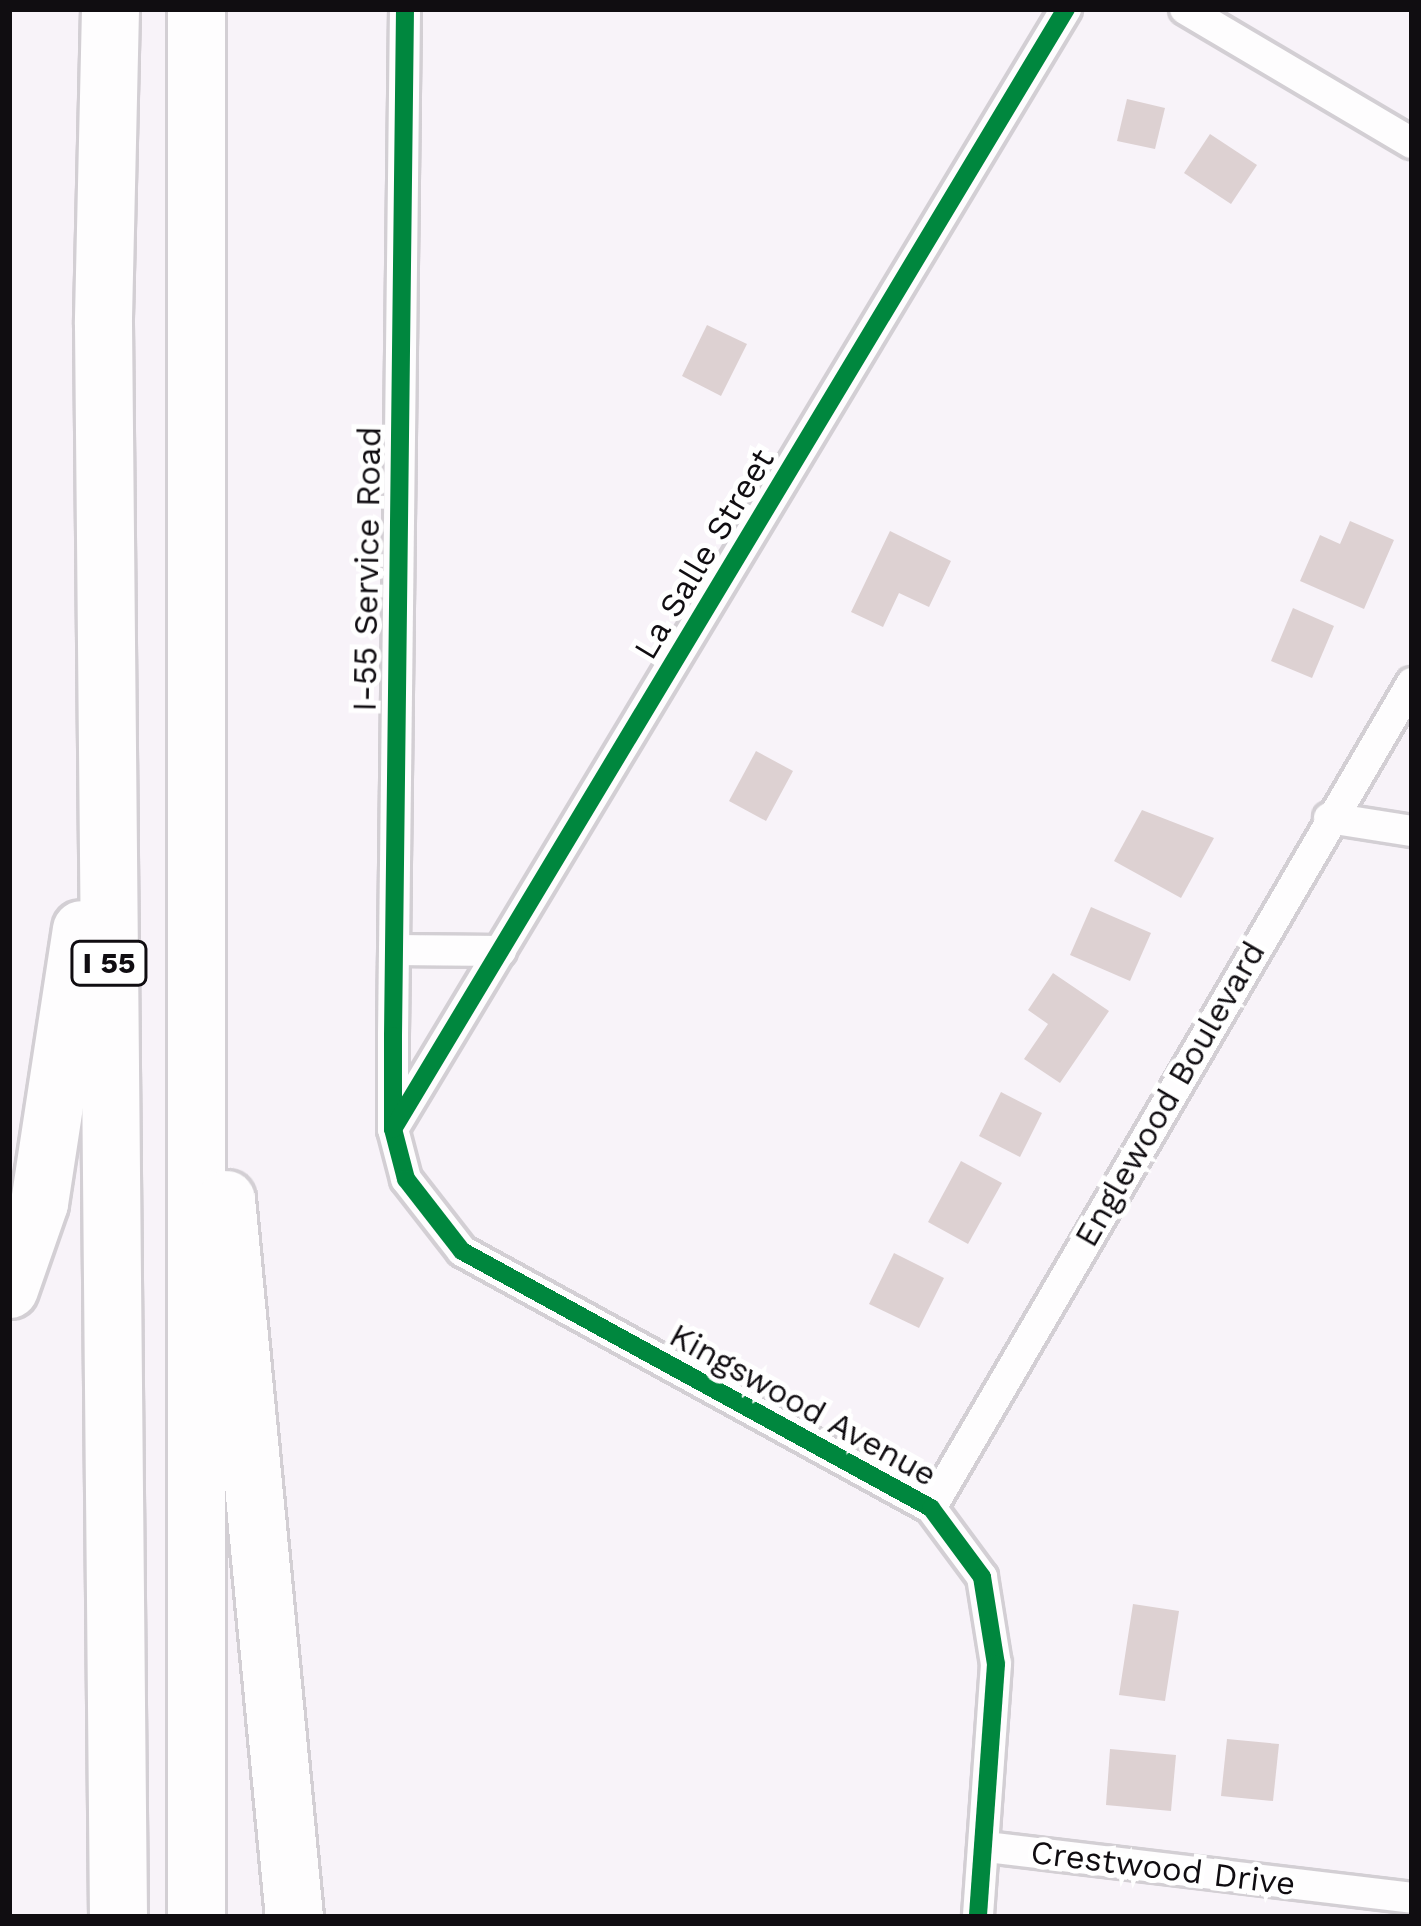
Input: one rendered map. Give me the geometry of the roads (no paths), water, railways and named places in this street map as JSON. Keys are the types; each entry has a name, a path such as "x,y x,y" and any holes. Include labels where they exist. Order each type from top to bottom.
{"highway":[{"name":"I 55","path":"110,9 106,759 118,1917"},
{"name":"I 55","path":"196,9 196,1917"},
{"path":"9,1288 39,1203 106,759"},
{"path":"194,931 250,1395 294,1917"}],"street":[{"name":"I-55 Service Road","path":"393,1129 405,9"},
{"name":"La Salle Street","path":"393,1129 1066,9"},
{"path":"1185,9 1412,143"},
{"name":"Englewood Boulevard","path":"931,1508 1329,818 1412,683"},
{"path":"1329,818 1412,830"},
{"path":"394,950 502,951"},
{"name":"Kingswood Avenue","path":"393,1129 428,1218 462,1251 931,1508 982,1577 996,1664 978,1917"},
{"name":"Crestwood Drive","path":"986,1847 1412,1898"}]}
